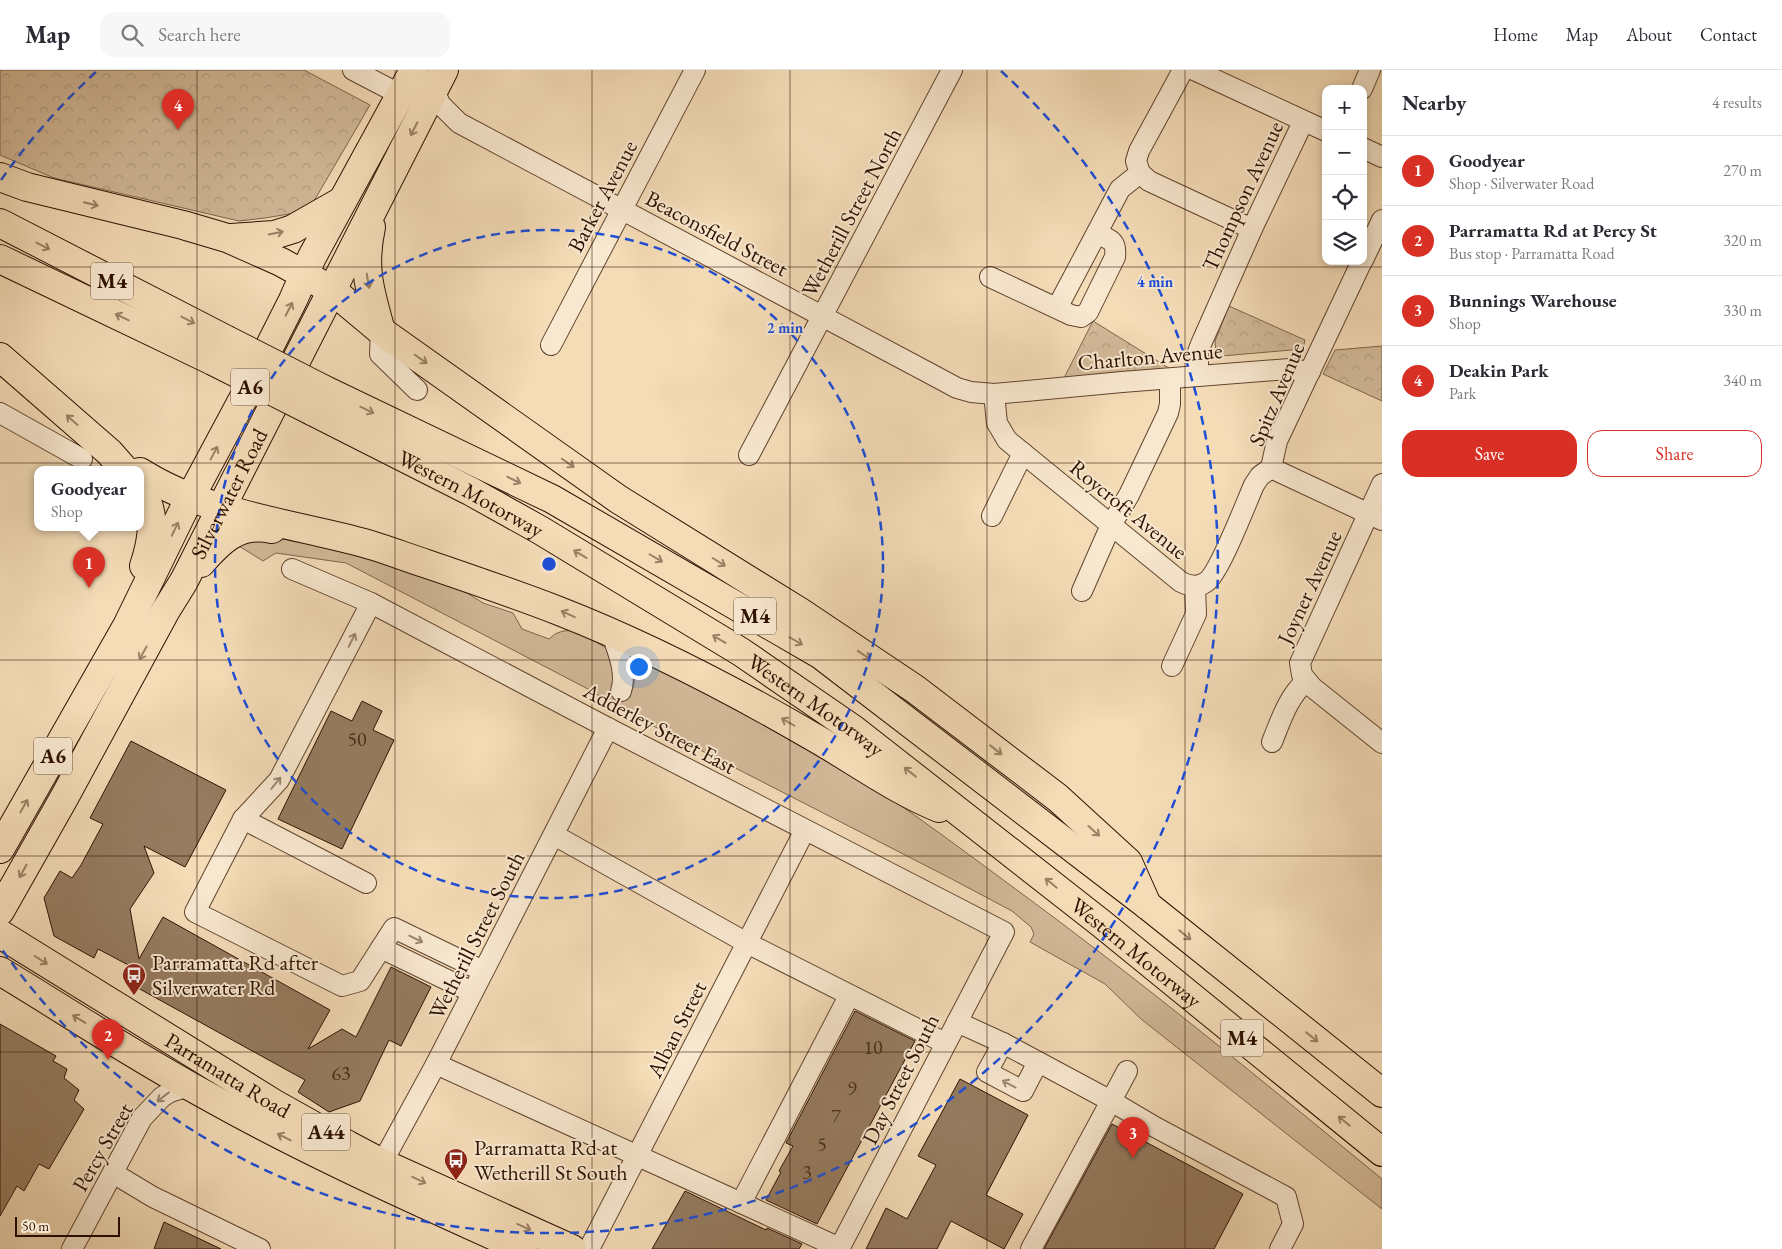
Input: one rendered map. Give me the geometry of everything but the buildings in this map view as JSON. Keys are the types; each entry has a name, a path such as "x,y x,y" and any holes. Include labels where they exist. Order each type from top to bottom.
{"highway":[{"name":"Silverwater Road","path":"0,849 127,626 304,275 414,70"},
{"name":"Silverwater Road","path":"0,911 166,610 184,581 439,80"},
{"path":"0,177 27,187 183,225 227,238 281,262 332,290 381,331 618,499 800,612 915,689 1058,798 1128,862 1147,905"},
{"path":"377,199 368,240 366,261 367,280 381,331"},
{"path":"227,238 274,235 293,229 344,200"},
{"name":"Western Motorway","path":"0,223 219,350 318,400 552,499 821,655 1147,905 1382,1093"},
{"name":"Western Motorway","path":"0,259 219,350"},
{"path":"0,357 117,461 129,466"},
{"name":"Western Motorway","path":"318,400 470,491 540,530 741,652 853,728 1110,930 1382,1152"},
{"path":"144,474 170,489 245,514 362,542 560,611 741,696 830,746 913,798 976,824"},
{"path":"106,663 145,565 152,541 152,516 144,495"},
{"path":"166,610 192,574 221,542 233,532 259,527 350,547 489,585"},
{"name":"Parramatta Road","path":"0,934 273,1102 382,1163 572,1249"},
{"name":"Parramatta Road","path":"0,971 189,1086 342,1167 523,1249"}],"street":[{"path":"353,70 401,95"},
{"name":"Barker Avenue","path":"551,345 695,70"},
{"name":"Wetherill Street North","path":"749,455 952,70"},
{"path":"1183,70 1139,151 1136,162 1140,173 1149,181 1252,229"},
{"path":"1194,70 1324,130"},
{"path":"1364,85 1370,70"},
{"name":"Beaconsfield Street","path":"439,80 440,104 459,123 957,388 971,392 994,394"},
{"name":"Thompson Avenue","path":"1198,376 1200,344 1252,229 1304,122"},
{"path":"1367,150 1382,157"},
{"path":"1057,308 1120,188 1140,173"},
{"name":"Spitz Avenue","path":"1367,252 1382,220"},
{"path":"990,277 1071,315 1081,317 1088,312 1115,257 1116,249 1114,243 1108,238 1096,234"},
{"name":"Spitz Avenue","path":"1195,586 1206,583 1212,577 1254,485 1260,476 1271,468 1277,441 1361,265"},
{"path":"1072,281 1098,293"},
{"path":"381,331 380,354 417,390"},
{"name":"Charlton Avenue","path":"994,394 1289,369 1310,372"},
{"path":"1082,591 1111,525 1129,495 1168,413 1170,379"},
{"name":"Roycroft Avenue","path":"994,394 997,423 1007,440 1181,582 1189,586 1195,586 1196,614 1172,666"},
{"path":"0,413 82,459"},
{"path":"992,516 1023,453"},
{"path":"1271,468 1375,517"},
{"name":"Joyner Avenue","path":"1306,681 1302,675 1300,663 1375,517 1382,484"},
{"name":"Adderley Street East","path":"292,569 371,603 608,728 1004,932"},
{"path":"371,603 279,780 243,819 195,912 342,986 360,981 394,928 483,971"},
{"path":"612,634 621,662 624,683 621,691"},
{"path":"1272,742 1291,697 1296,689 1306,681 1382,743"},
{"name":"Wetherill Street South","path":"382,1163 436,1064 608,728"},
{"path":"243,819 366,883"},
{"name":"Alban Street","path":"589,1249 805,830"},
{"path":"554,835 747,943 945,1044"},
{"name":"Day Street South","path":"840,1249 1004,932"},
{"path":"381,948 472,992"},
{"path":"742,1203 849,996"},
{"path":"957,1022 1003,1043 1286,1197 1293,1224 1280,1249"},
{"path":"1003,1043 987,1072 1023,1091 1038,1062"},
{"path":"436,1064 840,1249"},
{"path":"1031,1249 1127,1071"},
{"name":"Percy Street","path":"72,1249 142,1118 162,1097 170,1092 189,1086"},
{"path":"113,1173 153,1197 260,1249"}],"green space":[{"path":"0,70 304,70 370,105 314,201 295,213 239,221 54,178 0,155"},
{"path":"1229,306 1305,340 1303,349 1222,356 1216,351 1215,341"},
{"path":"1093,321 1172,370 1064,378"},
{"path":"1382,346 1382,401 1323,374 1335,350"},
{"path":"267,533 389,563 456,586 483,603 513,613 522,629 549,639 563,631 576,630 608,649 629,695 634,685 633,656 749,714 842,767 913,814 1102,954 1336,1141 1382,1179 1382,1209 1141,1019 1105,984 1030,942 1034,934 1031,927 1012,911 630,714 586,688 346,563 276,553 263,561 239,546"}],"place":[{"name":"Deakin Park","path":"178,130"},
{"name":"Goodyear","path":"89,588"},
{"name":"Parramatta Rd after Silverwater Rd","path":"134,996"},
{"name":"Parramatta Rd at Percy St","path":"108,1060"},
{"name":"Bunnings Warehouse","path":"1133,1158"},
{"name":"Parramatta Rd at Wetherill St South","path":"456,1181"}]}
